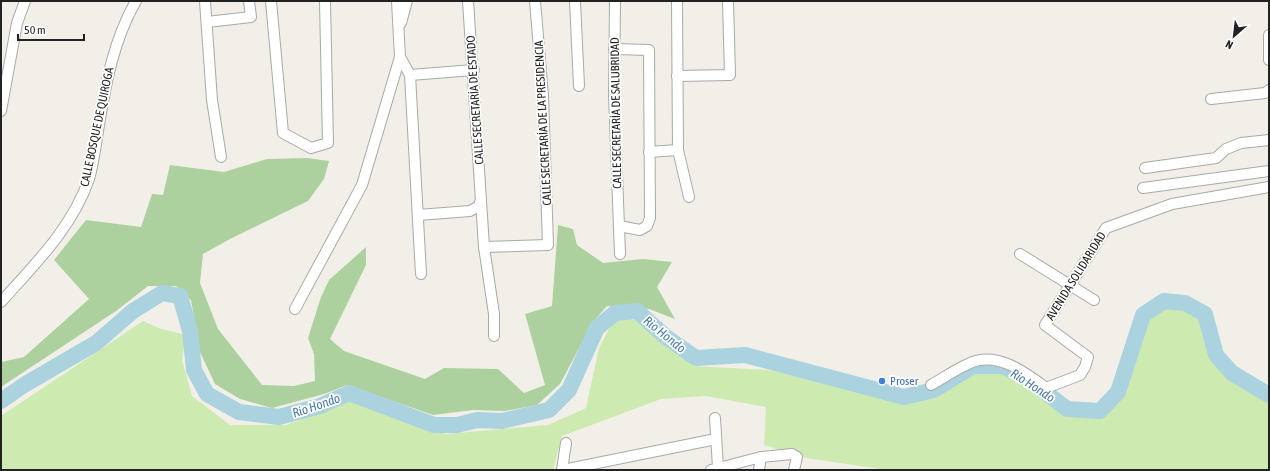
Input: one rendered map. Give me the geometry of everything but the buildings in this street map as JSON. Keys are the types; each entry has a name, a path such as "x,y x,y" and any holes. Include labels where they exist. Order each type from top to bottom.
{"street":[{"path":"1,111 17,22 25,1"},
{"name":"CALLE BOSQUE DE QUIROGA","path":"1,302 53,243 68,224 78,206 89,178 105,84 118,40 136,1"},
{"path":"205,1 212,100 221,157"},
{"path":"207,22 251,17 249,1"},
{"path":"271,1 283,133 311,148 328,143 325,1"},
{"path":"296,309 362,185 400,57 397,1"},
{"path":"399,31 407,1"},
{"name":"CALLE SECRETARÍA DE ESTADO","path":"468,1 474,70 484,247 494,314 494,336"},
{"name":"CALLE SECRETARÍA DE LA PRESIDENCIA","path":"484,247 548,245 543,96 535,1"},
{"path":"575,1 579,86"},
{"name":"CALLE SECRETARÍA DE SALUBRIDAD","path":"615,1 614,95 620,254"},
{"path":"677,1 678,150 689,197"},
{"path":"677,76 730,75 728,1"},
{"path":"1269,35 1269,57"},
{"path":"614,49 649,50 650,218 647,226 640,230 619,226"},
{"path":"400,57 410,75 421,274"},
{"path":"410,75 474,70"},
{"path":"1211,99 1265,93 1269,90"},
{"path":"1145,168 1216,158 1226,149 1241,143 1269,140"},
{"path":"649,152 678,150"},
{"path":"1143,188 1269,171"},
{"name":"AVENIDA SOLIDARIDAD","path":"931,385 970,363 986,360 1001,361 1025,372 1046,388 1080,375 1085,367 1088,357 1045,325 1106,228 1172,204 1269,187"},
{"path":"418,214 470,211 479,206 481,199"},
{"path":"1020,254 1094,300"},
{"path":"715,418 716,439 714,469 761,457 795,455 794,470"},
{"path":"566,443 562,470 716,439"},
{"path":"759,470 761,457"}],"green space":[{"path":"307,158 329,161 324,179 308,201 230,239 203,254 200,283 218,329 262,385 294,386 315,381 314,354 308,338 321,297 329,280 366,247 366,265 330,339 344,351 425,379 444,368 498,369 524,393 545,385 525,314 552,306 558,225 573,229 577,245 603,263 643,259 672,262 657,287 675,319 649,309 607,306 593,322 560,384 537,405 505,411 473,410 433,415 347,385 324,394 272,408 240,399 215,384 200,352 191,300 176,286 148,286 116,311 1,387 1,362 24,357 89,299 54,260 86,220 141,227 152,194 163,195 170,165 224,172 267,159"},
{"path":"1165,306 1183,308 1201,318 1211,358 1229,377 1246,389 1269,386 1269,470 887,470 806,458 764,445 766,407 706,396 661,399 562,436 553,470 1,470 1,416 143,321 161,329 186,335 182,360 192,396 230,425 286,425 351,400 446,434 548,425 586,408 599,348 615,317 641,321 694,366 768,370 826,382 903,402 936,395 974,371 1002,371 1024,382 1065,414 1102,416 1123,394 1147,318"}],"waterway":[{"name":"Rio Hondo","path":"1,401 24,385 96,343 133,311 162,293 180,296 190,331 194,370 207,394 239,412 279,417 320,406 349,393 434,425 457,425 477,420 502,421 549,410 569,390 597,328 615,313 637,311 666,337 696,358 745,355 904,397 934,390 973,366 1003,366 1027,378 1067,409 1100,411 1118,392 1143,315 1164,301 1185,303 1205,314 1216,355 1232,373 1269,395"}],"place":[{"name":"Proser","path":"882,381"}]}
